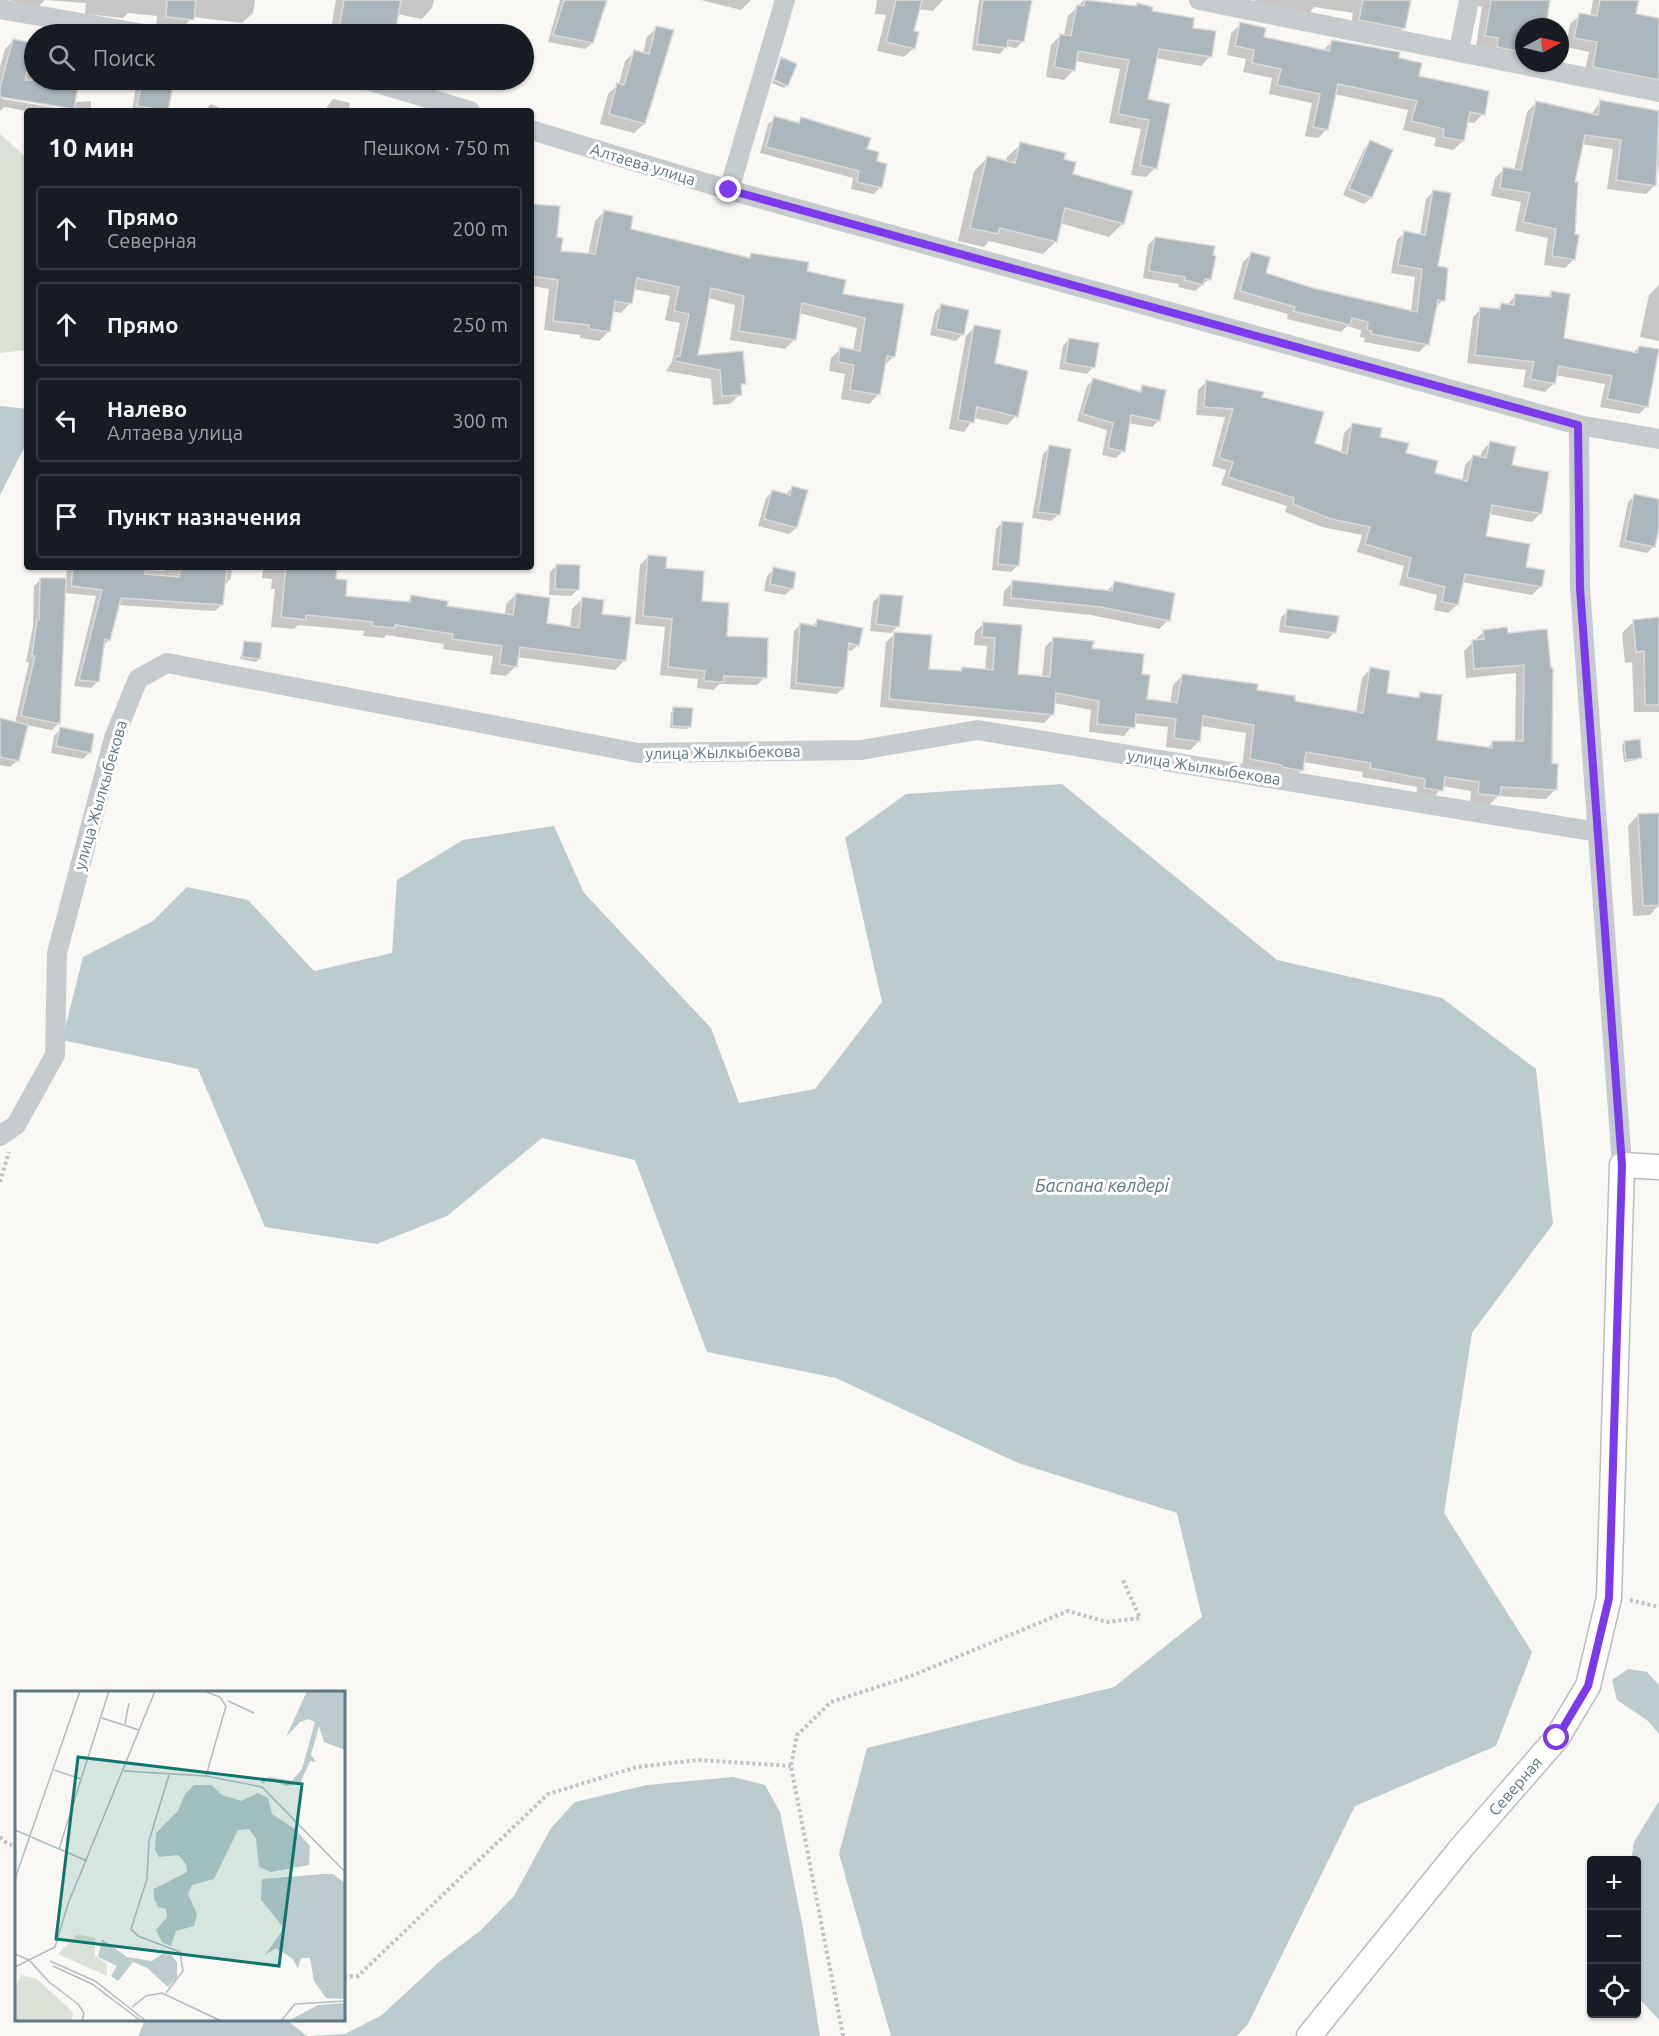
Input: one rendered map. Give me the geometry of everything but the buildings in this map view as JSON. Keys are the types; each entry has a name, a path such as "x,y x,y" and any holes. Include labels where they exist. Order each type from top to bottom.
{"main road":[{"path":"1622,1165 1659,1167"},
{"name":"Северная","path":"1309,2036 1462,1846 1557,1738 1588,1686 1609,1598 1622,1165"}],"street":[{"path":"729,190 785,0"},
{"path":"1199,0 1459,50 1659,92"},
{"path":"1459,50 1469,0"},
{"path":"0,9 86,24"},
{"path":"400,90 460,108"},
{"name":"Алтаева улица","path":"534,131 729,190 1578,425 1659,439"},
{"path":"1578,425 1580,588 1622,1165"},
{"name":"улица Жылкыбекова","path":"0,1136 16,1125 55,1055 57,953 114,738 138,679 167,663 638,753 861,750 977,729 1597,832"}],"path":[{"path":"843,2036 791,1766 797,1735 831,1702 911,1676 1068,1611 1107,1622 1140,1618 1123,1580"},
{"path":"1609,1598 1659,1606"},
{"path":"345,1977 358,1976 548,1794 637,1767 698,1760 791,1766"},
{"path":"0,1837 8,1844 15,1845"}],"shaded area":[{"path":"0,134 24,155 24,350 0,353"}],"water":[{"path":"0,406 24,409 24,448 0,495"},
{"name":"Баспана көлдері","path":"1062,784 1277,960 1442,998 1536,1069 1553,1224 1472,1333 1444,1513 1532,1652 1496,1746 1355,1806 1248,2024 1237,2036 891,2036 839,1854 867,1748 1114,1687 1202,1617 1177,1513 1018,1463 836,1378 707,1352 635,1160 542,1138 447,1216 377,1244 265,1227 198,1069 62,1040 83,957 153,921 187,887 248,900 314,971 392,953 397,880 463,840 554,826 584,893 711,1028 739,1103 815,1089 882,1002 845,838 906,794"},
{"path":"1628,1669 1647,1672 1659,1685 1659,1734 1648,1721 1617,1700 1612,1680"},
{"path":"733,1777 765,1785 780,1812 803,1928 820,2036 310,2036 345,2034 382,2015 439,1962 481,1930 514,1896 551,1828 575,1802 647,1785"},
{"path":"1659,1801 1659,2020 1641,2000 1641,1856 1632,1856 1634,1842"},
{"path":"145,2021 288,2021 307,2036 138,2036"}],"route":[{"path":"729,190 1578,425 1580,588 1622,1165 1609,1598 1588,1686 1557,1738"}]}
